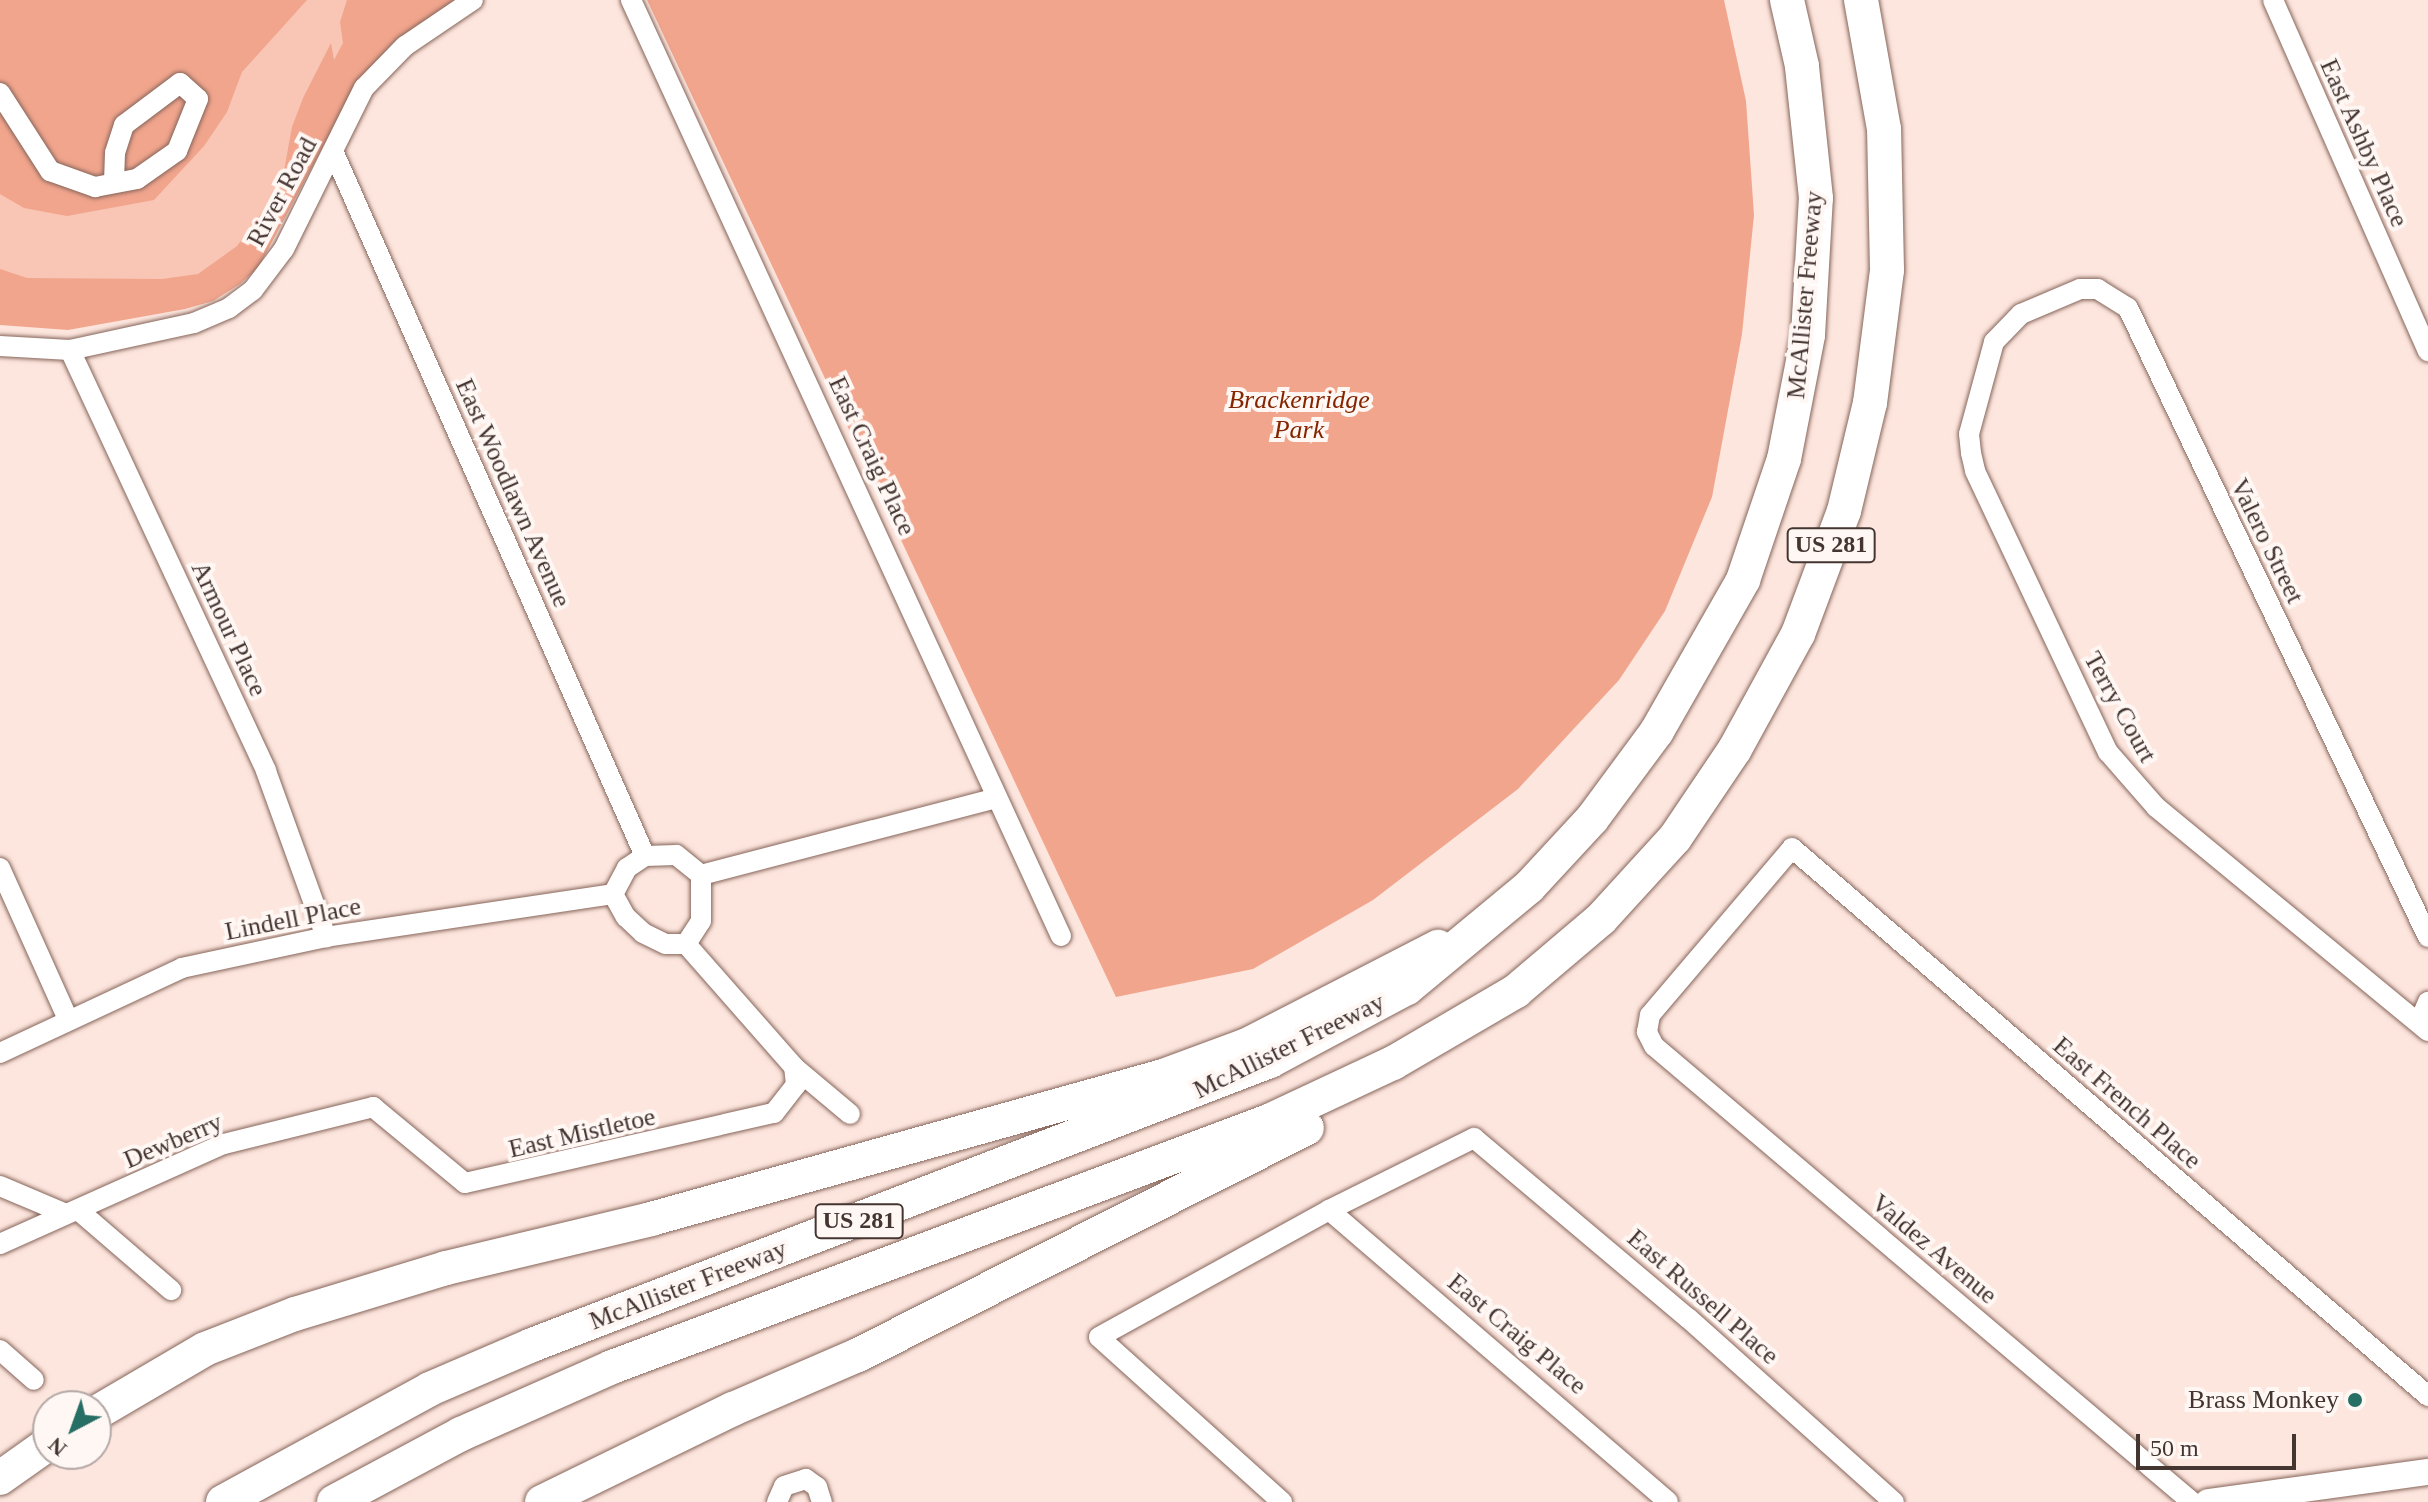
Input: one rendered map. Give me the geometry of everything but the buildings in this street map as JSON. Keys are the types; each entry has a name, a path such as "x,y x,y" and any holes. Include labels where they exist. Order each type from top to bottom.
{"highway":[{"name":"McAllister Freeway","path":"223,1502 430,1389 532,1345 1270,1061 1407,988 1485,925 1592,819 1657,731 1743,580 1766,520 1799,397 1814,251 1811,126 1787,0"},
{"name":"McAllister Freeway","path":"334,1502 461,1434 612,1367 1269,1121 1393,1063 1516,991 1601,919 1675,838 1774,684 1844,511 1870,403 1887,270 1884,129 1861,0"},
{"path":"112,1404 205,1349 295,1314 446,1268 679,1211 1163,1076 1247,1045 1485,925"},
{"path":"542,1502 733,1409 858,1355 1347,1107 1438,1052 1516,991"},
{"path":"0,1478 32,1455"}],"main road":[{"path":"2208,1502 2352,1493 2428,1472"}],"street":[{"name":"River Road","path":"0,346 70,350 194,323 229,308 253,290 284,249 364,88 405,46 473,0"},
{"name":"East Craig Place","path":"631,0 1061,936"},
{"name":"East Ashby Place","path":"2273,0 2428,351"},
{"path":"0,93 50,171 95,187 137,179 177,151 198,99 180,83 154,97 124,125 115,153 114,183"},
{"name":"East Woodlawn Avenue","path":"333,151 645,856"},
{"name":"Valero Street","path":"1994,342 2021,314 2080,289 2098,289 2128,308 2428,937"},
{"name":"Terry Court","path":"1994,342 1969,434 1975,471 2108,752 2156,807 2423,1027"},
{"name":"Armour Place","path":"70,350 266,771 326,937"},
{"path":"701,875 997,798"},
{"name":"Valdez Avenue","path":"1792,848 1650,1015 1647,1032 1654,1046 2192,1502"},
{"name":"East French Place","path":"1792,848 2428,1396"},
{"path":"701,875 676,855 645,856 627,868 613,894 643,933 666,944 686,944 794,1067 850,1114"},
{"path":"0,868 68,1019"},
{"path":"686,944 701,921 701,875"},
{"name":"Lindell Place","path":"0,1053 182,968 326,937 613,894"},
{"path":"2423,1027 2428,1002"},
{"name":"East Mistletoe","path":"373,1107 453,1177 465,1183 486,1181 774,1113 796,1085 794,1067"},
{"name":"Dewberry","path":"0,1244 224,1144 373,1107"},
{"name":"East Russell Place","path":"1329,1210 1474,1138 1688,1318 1894,1502"},
{"path":"0,1186 71,1211 171,1290"},
{"name":"East Craig Place","path":"1329,1210 1668,1502"},
{"path":"1282,1502 1099,1337 1329,1210"},
{"path":"0,1350 34,1380"},
{"path":"777,1502 784,1486 806,1479 817,1487 822,1502"}],"green space":[{"path":"0,0 456,0 394,42 356,85 258,268 240,284 213,301 185,309 68,330 0,325"},
{"name":"Brackenridge Park","path":"647,0 1724,0 1746,101 1754,215 1742,334 1712,497 1665,611 1619,680 1518,789 1373,900 1253,969 1116,997"}],"shaded area":[{"path":"307,0 347,0 340,22 343,43 334,60 331,43 303,98 292,127 281,187 237,246 198,274 162,279 27,278 0,269 0,194 24,208 67,216 154,200 204,146 227,112 242,72"}],"place":[{"name":"Brass Monkey","path":"2355,1400"}]}
